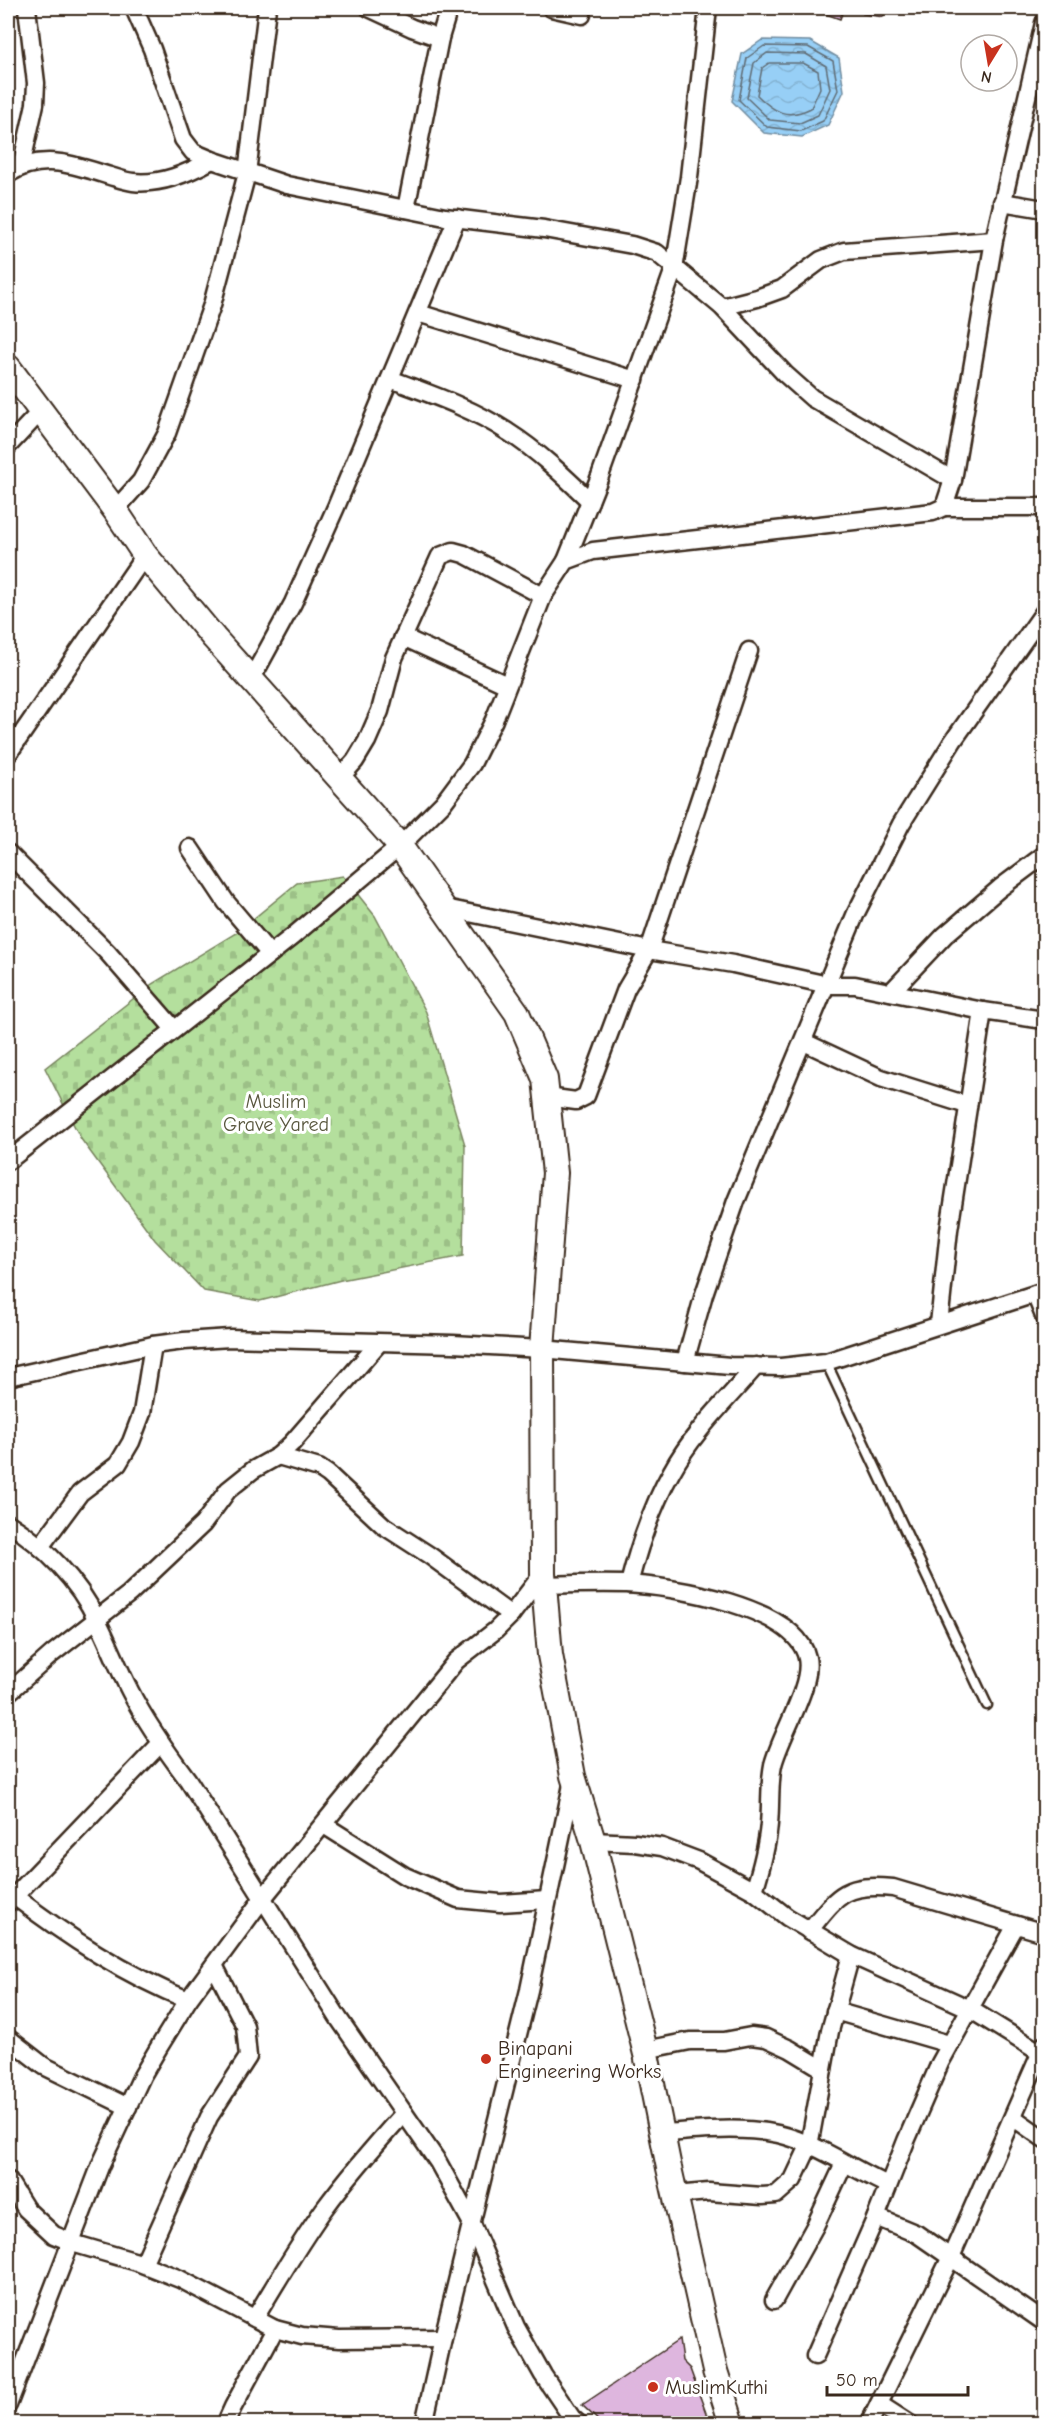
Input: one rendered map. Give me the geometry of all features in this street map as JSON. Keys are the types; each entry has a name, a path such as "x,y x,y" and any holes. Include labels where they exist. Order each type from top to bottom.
{"main road":[{"path":"8,367 115,510 145,555 251,680 400,846 517,1012 545,1079 555,1173 542,1349 543,1579 550,1655 573,1776 593,1841 645,2050 715,2371 732,2424"}],"street":[{"path":"14,170 35,104 36,83 27,8"},
{"path":"134,8 152,49 183,140 193,152 247,173 287,185 457,218 544,229 632,245 657,253 722,307 785,374 812,398 953,480"},
{"path":"115,510 141,481 167,433 212,305 247,173 267,8"},
{"path":"369,8 440,38"},
{"path":"406,209 440,38 449,8"},
{"path":"551,8 582,15"},
{"path":"8,1161 270,954 400,846 443,802 472,764 494,720 543,596 566,561 635,380 674,269 689,177 708,8"},
{"path":"944,507 953,480 994,240 1044,23"},
{"path":"14,170 41,161 58,162 131,182 151,182 190,172 212,160"},
{"path":"1002,202 1044,209"},
{"path":"251,680 293,603 457,218"},
{"path":"722,307 782,289 821,260 844,251 994,240"},
{"path":"418,313 635,380"},
{"path":"390,379 463,407 506,430 537,451 590,501"},
{"path":"8,446 41,411"},
{"path":"566,561 593,551 933,512 944,507 1044,507"},
{"path":"340,778 355,761 371,731 380,711 394,658 440,556 453,551 464,554 543,596"},
{"path":"8,754 145,555"},
{"path":"685,1362 704,1294 736,1201 828,985 856,913 901,824 953,741 1044,612"},
{"path":"403,637 507,685"},
{"path":"547,1097 576,1101 586,1096 626,989 649,950 749,651"},
{"path":"190,848 226,902 270,954"},
{"path":"8,853 108,953 174,1029"},
{"path":"891,993 945,935 1000,888 1044,855"},
{"path":"444,908 828,985 855,985 983,1011 1044,1020"},
{"path":"939,1324 949,1230 983,1011"},
{"path":"804,1042 881,1078 967,1105"},
{"path":"8,1377 153,1345 230,1338 542,1349 685,1362 781,1366 826,1362 1040,1293 1044,1316"},
{"path":"8,1694 52,1654 129,1594 202,1524 228,1490 292,1443 378,1344"},
{"path":"40,1547 80,1493 118,1464 132,1442 142,1413 153,1345"},
{"path":"628,1584 650,1518 672,1470 693,1440 756,1366"},
{"path":"278,1455 319,1468 328,1474 384,1526 429,1555 512,1616"},
{"path":"8,1523 54,1559 97,1619 130,1692 161,1743 188,1780 339,2019 438,2162 471,2222 516,2327 572,2422"},
{"path":"8,2405 101,2164 142,2076 188,2000 263,1898 456,1661 512,1616 543,1579 628,1584 687,1592 744,1606 779,1623 801,1642 807,1658 807,1677 774,1765 769,1795 769,1822 765,1854 754,1891"},
{"path":"161,1743 11,1900 127,1972 188,2000"},
{"path":"424,2424 471,2222 529,1990 573,1776"},
{"path":"324,1825 405,1876 458,1899 500,1904 547,1900"},
{"path":"593,1841 662,1847 699,1861 754,1891 787,1917 850,1955 968,2008 1043,2049 951,2257 868,2424"},
{"path":"809,1930 835,1899 850,1890 870,1886 893,1888 1044,1933"},
{"path":"815,2356 950,2044 968,2008 1017,1925"},
{"path":"675,2194 709,2192 762,2196 776,2194 793,2180 809,2146 835,2011 850,1955"},
{"path":"143,2264 209,2117 232,2085 248,2057 245,2026 214,1965"},
{"path":"835,2011 950,2044"},
{"path":"645,2050 690,2041 724,2042 751,2036 766,2038 790,2049 823,2069"},
{"path":"8,2038 44,2066 128,2107"},
{"path":"255,2318 324,2209 357,2166 404,2113"},
{"path":"1014,2118 1044,2139"},
{"path":"662,2133 740,2130 779,2135 809,2146 888,2185"},
{"path":"774,2300 815,2226 844,2164"},
{"path":"10,2191 42,2226 69,2242 143,2264 180,2279 275,2329 302,2336 339,2339 443,2338"},
{"path":"876,2217 917,2234 1044,2322"},
{"path":"229,2424 228,2418 232,2407 275,2329"},
{"path":"879,2404 910,2424"}],"lane":[{"path":"826,1362 987,1705"}],"green space":[{"name":"Muslim Grave Yared","path":"343,876 375,916 426,1012 465,1145 463,1256 341,1280 260,1301 204,1291 155,1240 81,1139 45,1068 152,984 236,933 297,883"}],"water":[{"path":"762,40 810,41 839,58 844,91 828,125 802,137 764,133 732,101 742,54"}],"building":[{"path":"828,8 844,8 840,19 826,14"},
{"path":"865,8 887,8 883,17 863,14"},
{"name":"MuslimKuthi","path":"679,2340 682,2361 690,2369 710,2424 602,2424 582,2405"}],"place":[{"name":"Binapani Engineering Works","path":"486,2059"},
{"name":"MuslimKuthi","path":"653,2387"}]}
